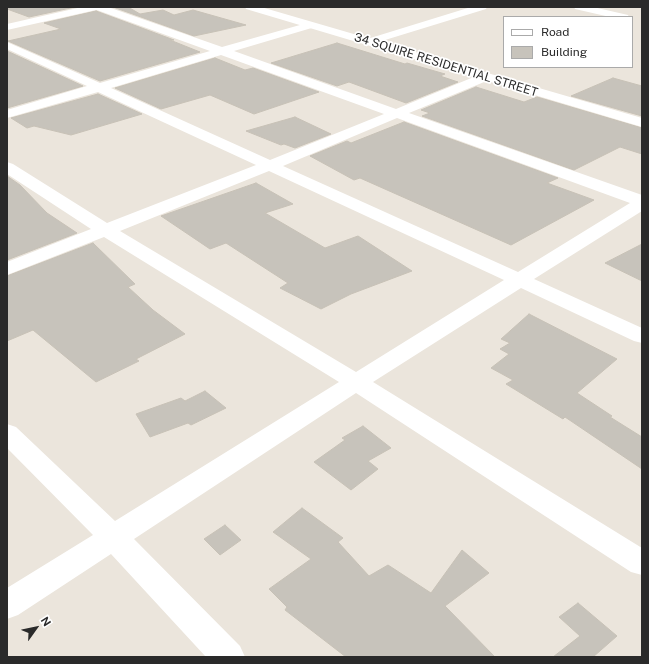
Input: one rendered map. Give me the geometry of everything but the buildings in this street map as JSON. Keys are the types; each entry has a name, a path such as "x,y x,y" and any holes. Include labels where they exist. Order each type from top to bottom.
{"street":[{"path":"7,27 97,7 642,202"},
{"name":"34 SQUIRE RESIDENTIAL STREET","path":"250,7 642,123"},
{"path":"458,7 477,9"},
{"path":"580,7 620,16"},
{"path":"368,42 477,9"},
{"path":"7,114 311,25"},
{"path":"7,45 642,336"},
{"path":"7,269 271,165 485,77"},
{"path":"7,167 105,230 356,382 642,563"},
{"path":"7,605 113,536 642,202"},
{"path":"7,433 113,536 228,657"}]}
